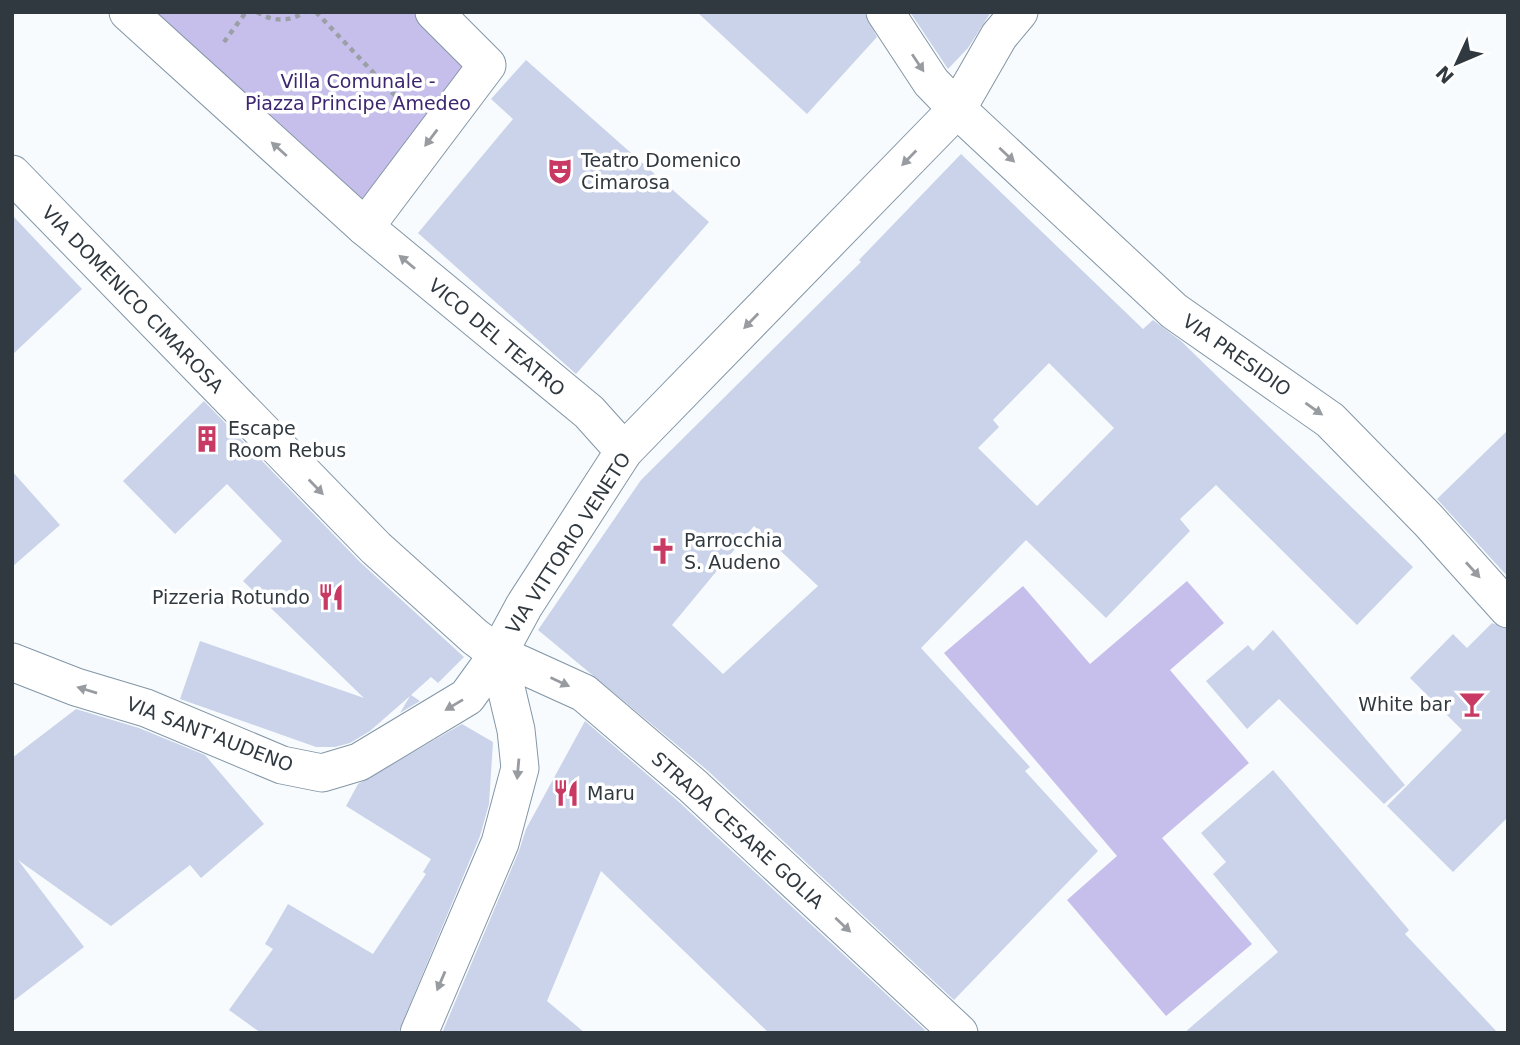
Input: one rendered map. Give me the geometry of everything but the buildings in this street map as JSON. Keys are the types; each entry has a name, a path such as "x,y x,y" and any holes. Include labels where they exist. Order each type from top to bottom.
{"street":[{"name":"VICO DEL TEATRO","path":"128,12 365,227 589,412 624,451"},
{"path":"365,227 487,65 434,12"},
{"name":"VIA PRESIDIO","path":"885,12 931,82 957,109 1174,311 1330,420 1428,520 1508,609"},
{"name":"VIA VITTORIO VENETO","path":"419,1033 500,843 520,768 516,730 498,654 524,606 624,451 957,109 999,36 1019,12"},
{"name":"VIA DOMENICO CIMAROSA","path":"12,174 376,548 475,637 498,654"},
{"name":"VIA SANT'AUDENO","path":"12,662 76,687 146,708 282,765 322,773 359,762 467,697 498,654"},
{"name":"STRADA CESARE GOLIA","path":"498,654 584,693 693,786 959,1033"}],"path":[{"path":"257,12 274,19 287,20 305,12"},
{"path":"316,12 433,135"}],"green space":[{"name":"Villa Comunale - Piazza Principe Amedeo","path":"143,12 424,12 477,66 370,206"},
{"path":"1187,581 1224,623 1170,670 1249,763 1162,838 1252,944 1166,1016 1067,900 1117,856 944,653 1023,586 1090,664"}],"place":[{"name":"Teatro Domenico Cimarosa","path":"560,171"},
{"name":"Escape Room Rebus","path":"207,439"},
{"name":"Parrocchia S. Audeno","path":"663,551"},
{"name":"Pizzeria Rotundo","path":"331,597"},
{"name":"White bar","path":"1472,704"},
{"name":"Maru","path":"566,793"}]}
